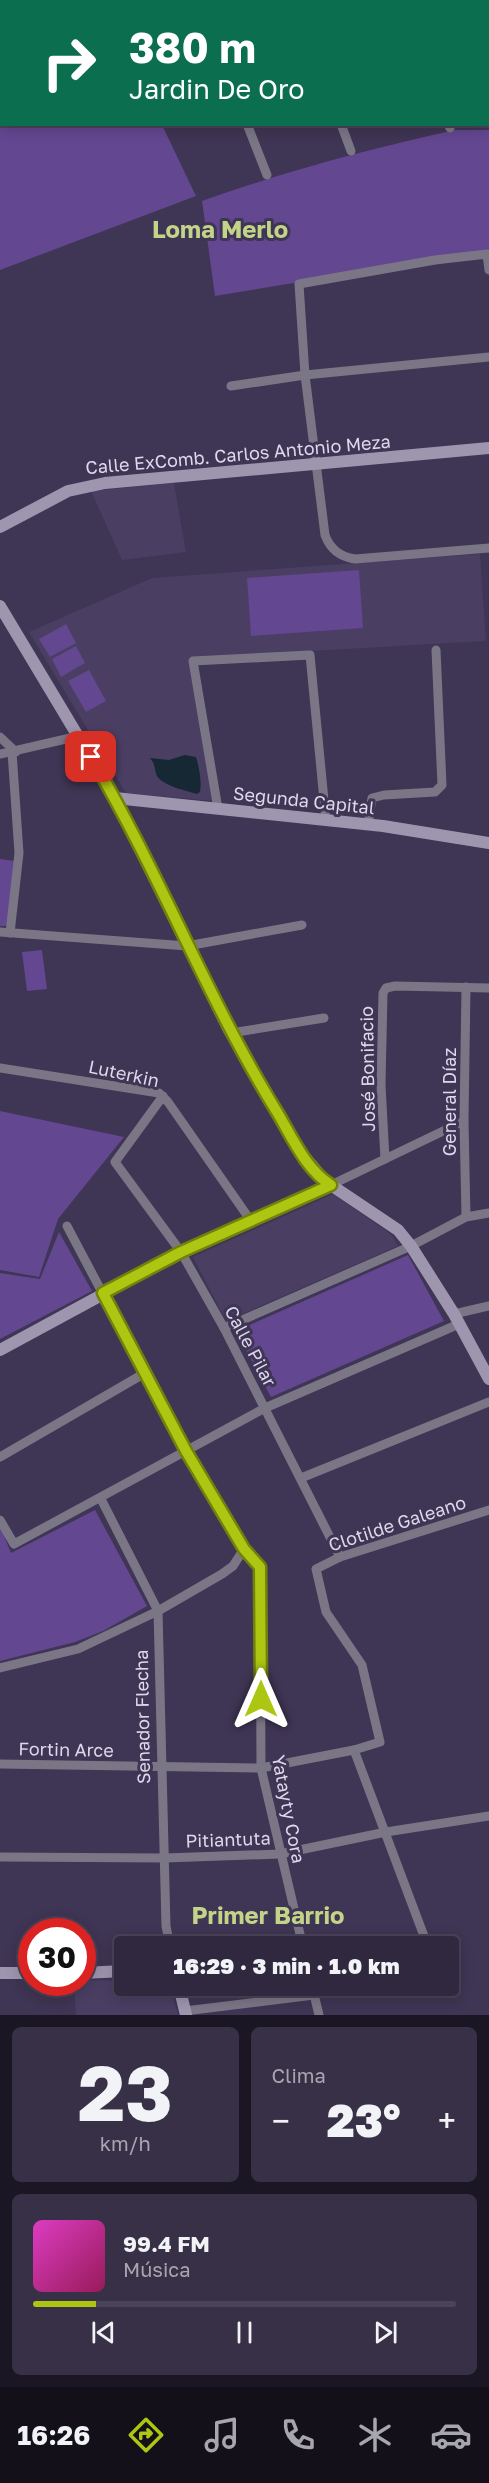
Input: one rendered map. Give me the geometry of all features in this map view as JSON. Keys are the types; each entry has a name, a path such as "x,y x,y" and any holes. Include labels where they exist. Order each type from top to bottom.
{"street":[{"path":"248,126 267,176"},
{"path":"342,126 351,151"},
{"path":"489,270 487,254 435,260 299,284 305,375 326,539 334,549 355,559 489,548"},
{"path":"231,386 305,375 489,357"},
{"name":"Calle ExComb. Carlos Antonio Meza","path":"0,527 68,491 86,486 489,448"},
{"path":"0,606 115,798 231,1033 303,1155 319,1175 331,1185 398,1230 411,1246 457,1319 489,1379"},
{"path":"368,825 372,798 384,795 435,792 442,784 436,651"},
{"path":"218,809 194,661 310,655 326,821"},
{"path":"0,754 79,736"},
{"path":"0,737 14,752 19,853 5,933 187,946 302,925"},
{"name":"Segunda Capital","path":"115,798 368,825 489,843"},
{"name":"José Bonifacio","path":"385,1159 381,1085 382,999 386,988 395,986 466,987"},
{"path":"466,987 489,988"},
{"name":"General Díaz","path":"466,987 464,1121 466,1217"},
{"path":"231,1033 324,1018"},
{"name":"Luterkin","path":"0,1068 148,1090 164,1096 251,1221"},
{"name":"Calle Pilar","path":"164,1096 115,1162 181,1252 224,1328 340,1557"},
{"path":"0,1350 181,1252 331,1185 464,1121"},
{"path":"224,1328 411,1246 466,1217 489,1213"},
{"name":"Yatayty Cora","path":"67,1227 186,1451 244,1549 257,1561 261,1575 261,1768 300,1936"},
{"path":"0,1520 14,1544 265,1408 489,1306"},
{"path":"0,1457 145,1373"},
{"path":"300,1478 489,1402"},
{"name":"Senador Flecha","path":"101,1498 158,1611 168,1936"},
{"name":"Clotilde Galeano","path":"380,1742 362,1665 326,1612 316,1569 340,1557 489,1510"},
{"path":"0,1668 78,1649 158,1611 222,1574 233,1566 244,1549"},
{"name":"Fortin Arce","path":"0,1764 261,1768 354,1750 380,1742"},
{"path":"354,1750 424,1936"},
{"name":"Pitiantuta","path":"0,1857 165,1858 280,1854 386,1832 489,1816"},
{"path":"96,1972 114,1971"},
{"path":"0,1973 18,1973"},
{"path":"182,1996 186,2013 280,1996"},
{"path":"314,1996 319,2015"}],"shaded area":[{"path":"0,126 162,126 196,196 0,270"},
{"path":"455,130 489,130 489,251 215,296 202,201 328,161"},
{"path":"174,483 186,552 122,560 91,491"},
{"path":"480,554 486,641 189,658 214,801 126,793 29,632 152,578"},
{"path":"359,570 363,628 251,636 247,578"},
{"path":"66,624 76,643 50,657 39,639"},
{"path":"76,646 85,663 61,677 52,659"},
{"path":"89,670 106,701 86,712 68,681"},
{"path":"0,859 15,861 7,926 0,926"},
{"path":"42,950 47,989 27,991 22,952"},
{"path":"0,1111 124,1137 58,1219 39,1277 0,1270"},
{"path":"333,1194 392,1235 398,1246 226,1321 193,1257"},
{"path":"59,1232 92,1291 0,1339 0,1273 40,1279"},
{"path":"408,1255 444,1321 271,1397 236,1331"},
{"path":"95,1510 147,1606 103,1631 75,1642 0,1661 0,1526 11,1553"},
{"path":"96,1980 114,1981 114,1996 173,1996 178,2015 76,2015 75,1996 96,1996"}],"water":[{"path":"185,755 196,757 201,784 200,792 197,794 176,788 160,780 150,758 169,760"}],"district":[{"name":"Loma Merlo","path":"220,228"},
{"name":"Primer Barrio","path":"268,1914"}],"route":[{"path":"91,757 115,798 229,1030 303,1155 319,1175 331,1185 181,1252 103,1293 186,1451 244,1549 260,1567 261,1699"}]}
